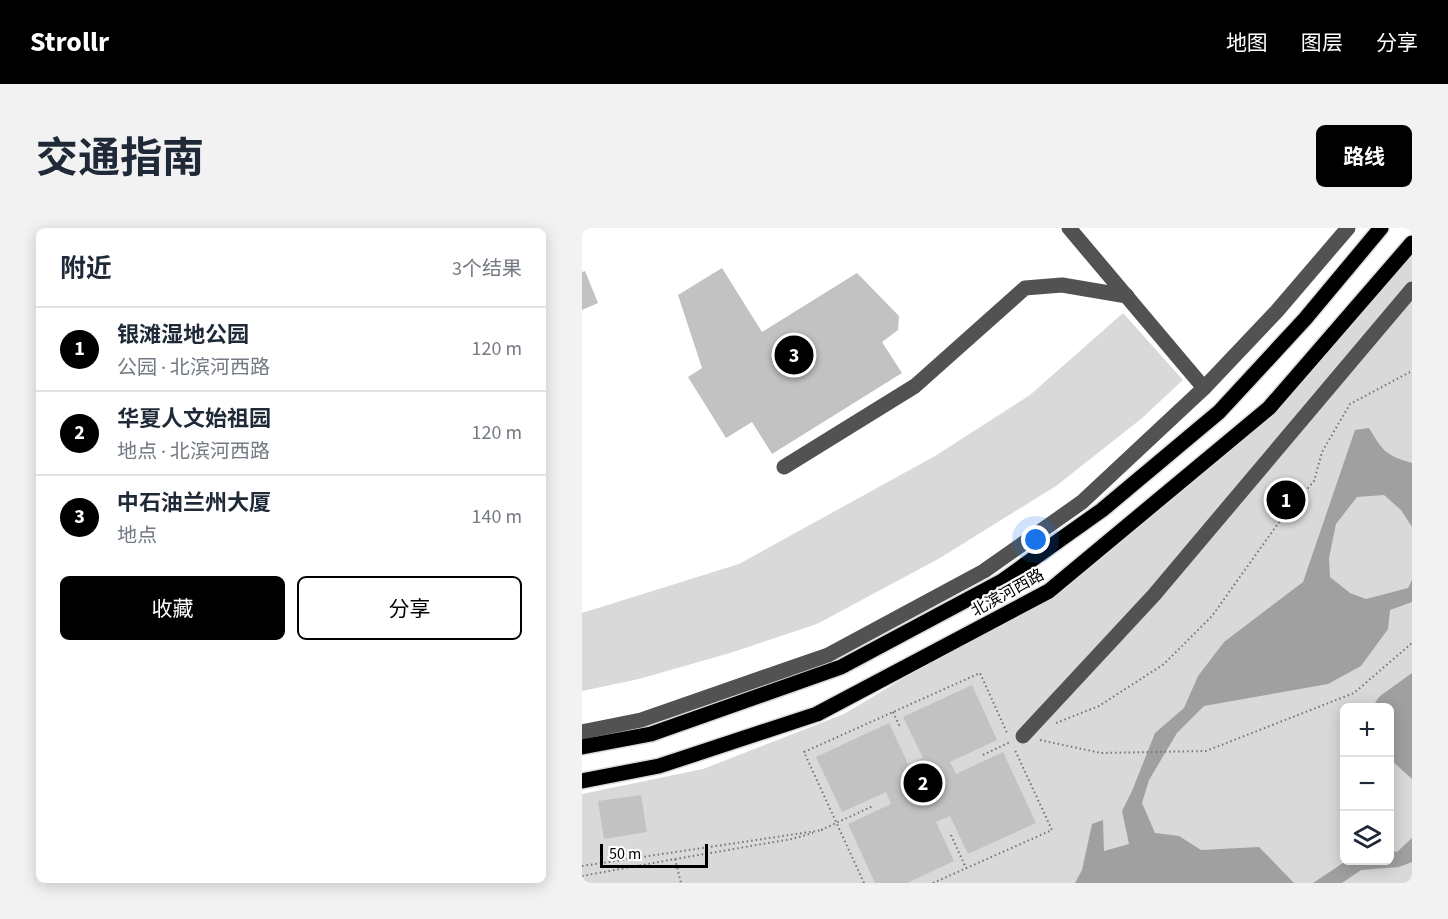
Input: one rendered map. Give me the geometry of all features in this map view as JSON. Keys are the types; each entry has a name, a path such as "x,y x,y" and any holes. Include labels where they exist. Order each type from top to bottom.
{"main road":[{"name":"北滨河西路","path":"582,747 651,734 842,666 1002,581 1102,510 1220,412 1305,319 1382,228"},
{"name":"北滨河西路","path":"582,781 659,766 817,714 1049,591 1269,408 1412,243"}],"street":[{"path":"1069,228 1204,388"},
{"path":"582,732 641,720 828,655 984,571 1082,502 1204,388 1277,311 1348,228"},
{"path":"784,467 915,386 1025,288 1062,285 1127,296"},
{"path":"1017,739 1154,595 1412,289"}],"path":[{"path":"1056,723 1099,706 1164,664 1212,616 1276,525 1314,481 1322,452 1350,404 1412,371"},
{"path":"982,755 1017,739 1101,753 1206,751 1354,693 1412,644"},
{"path":"864,883 804,752 980,673 1017,739 1052,830 933,883"},
{"path":"893,712 900,727"},
{"path":"582,876 792,839 823,830 873,806"},
{"path":"582,867 823,830"},
{"path":"951,835 966,868"},
{"path":"675,860 681,883"}],"shaded area":[{"path":"1412,243 1412,883 582,883 582,794 703,769 844,714 1049,591 1269,408"},
{"path":"1123,313 1183,380 1141,419 1056,486 940,558 817,624 730,653 639,679 582,691 582,613 739,564 935,456 1030,395"},
{"path":"1369,428 1386,451 1412,463 1412,527 1401,510 1384,495 1357,497 1336,524 1329,558 1330,577 1350,593 1366,599 1408,588 1412,580 1412,602 1390,610 1388,629 1361,666 1328,684 1204,706 1177,733 1149,780 1142,803 1155,833 1179,836 1201,850 1259,847 1294,883 1075,883 1082,870 1092,824 1103,820 1104,851 1129,844 1122,811 1155,733 1184,708 1198,676 1224,642 1303,582 1355,430"},
{"path":"1412,673 1412,779 1394,763 1394,703 1375,703 1380,696"},
{"path":"1412,838 1412,862 1399,867 1361,870 1342,883 1313,883 1340,865 1394,865 1394,851 1397,852"}],"building":[{"path":"722,268 762,332 857,273 899,316 898,330 882,342 902,373 772,454 752,422 726,438 688,377 702,368 678,295"},
{"path":"585,271 598,303 582,310 582,272"},
{"path":"972,685 997,740 950,762 956,774 1003,752 1036,823 968,854 950,816 936,822 954,861 907,883 875,883 848,824 891,804 886,792 842,812 816,757 889,723 908,764 923,758 903,717"},
{"path":"641,795 647,832 604,839 598,801"}],"place":[{"name":"中石油兰州大厦","path":"794,355"},
{"name":"银滩湿地公园","path":"1286,500"},
{"name":"华夏人文始祖园","path":"923,783"}]}
